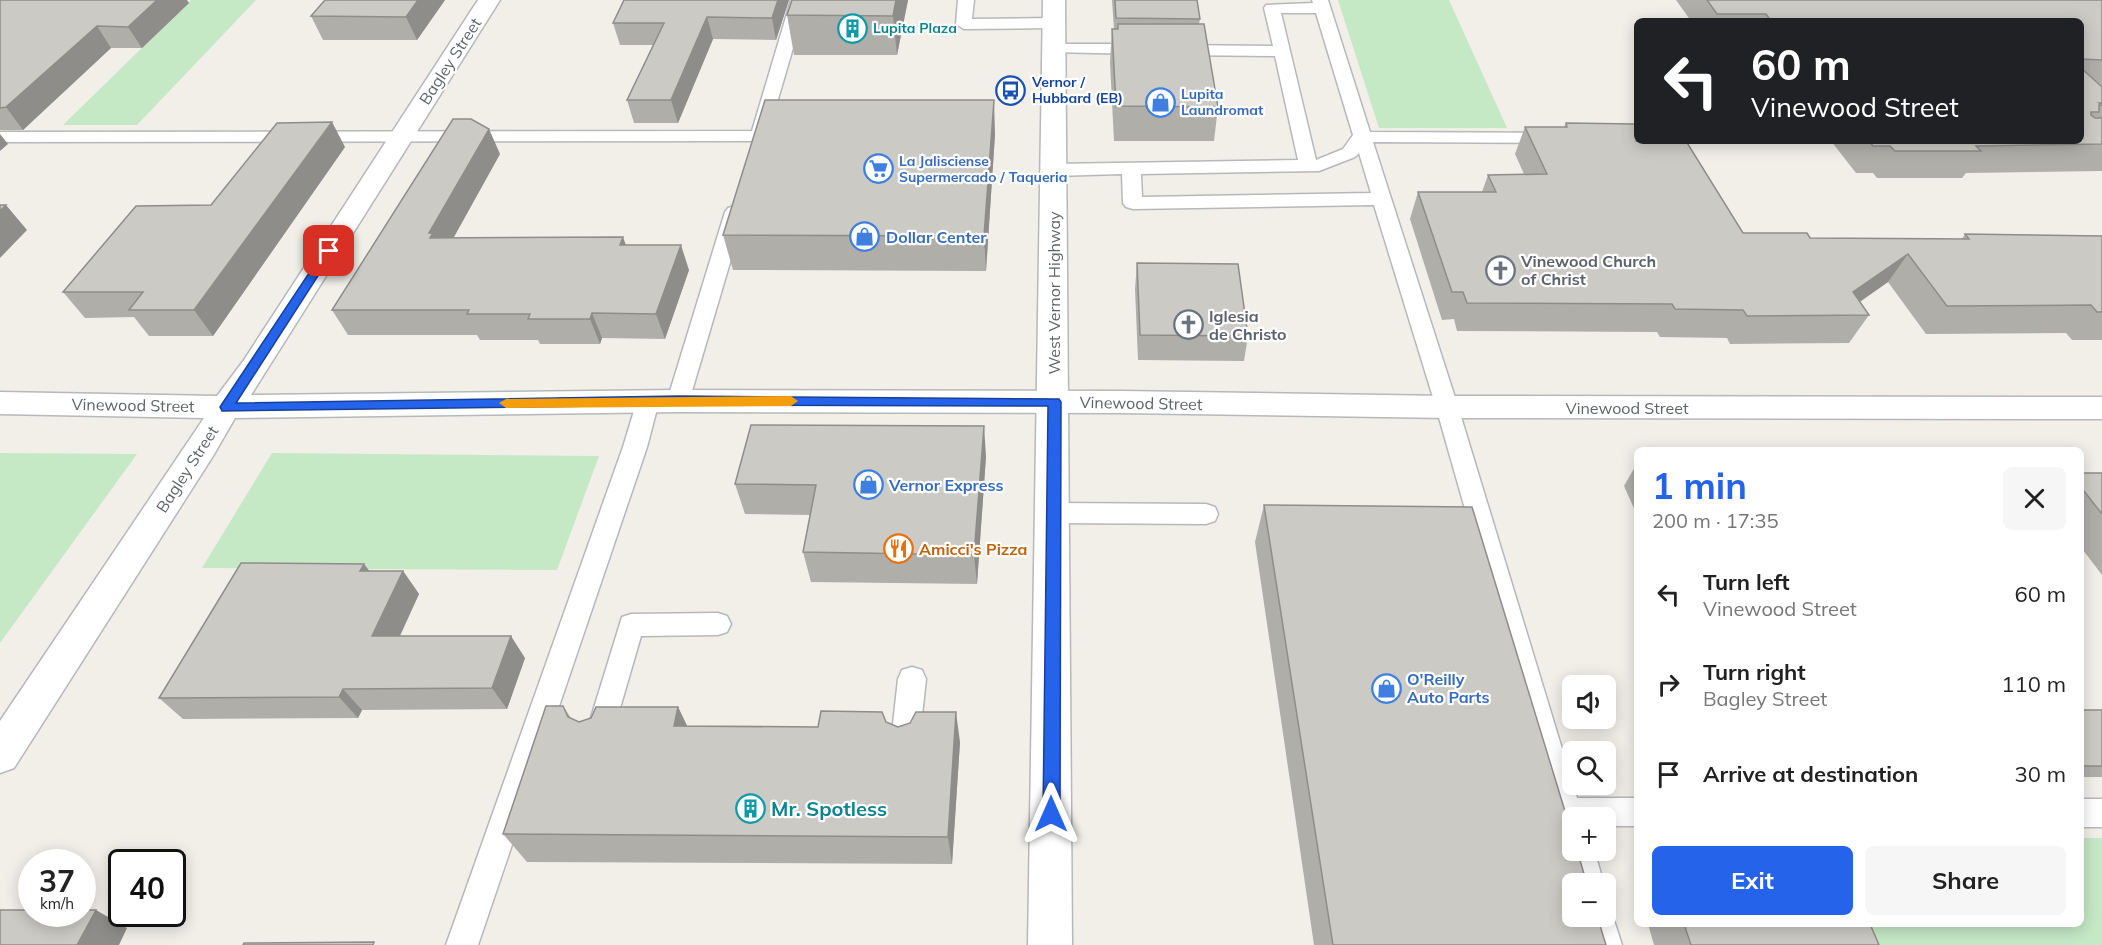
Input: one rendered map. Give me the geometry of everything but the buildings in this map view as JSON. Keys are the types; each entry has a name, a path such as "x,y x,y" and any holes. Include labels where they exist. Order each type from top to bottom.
{"street":[{"name":"Bagley Street","path":"0,755 226,407 255,367 489,0"},
{"name":"West Vernor Highway","path":"1050,945 1054,24"},
{"name":"Vinewood Street","path":"0,403 226,407 663,401 1054,402 1447,407 2102,408"}],"lane":[{"path":"751,158 799,0"},
{"path":"966,0 964,24 1054,24 1283,51"},
{"path":"1308,165 1272,8 1321,4 1447,407 1565,807"},
{"path":"0,137 758,136"},
{"path":"1361,137 1565,138"},
{"path":"1054,170 1319,165 1349,153 1361,137"},
{"path":"1131,168 1133,203 1381,199"},
{"path":"462,945 635,447 663,401 741,191"},
{"path":"1053,513 1206,514"},
{"path":"599,737 631,625 718,624"},
{"path":"905,742 912,679"},
{"path":"1616,815 1634,812"},
{"path":"2084,813 2102,813"},
{"path":"1601,927 1606,945"}],"green space":[{"path":"191,0 256,0 137,125 63,125"},
{"path":"1338,0 1449,0 1507,128 1379,128"},
{"path":"0,453 137,454 0,643"},
{"path":"272,453 599,456 557,570 202,568"},
{"path":"2084,838 2102,838 2102,945 1828,945 1820,927 2084,927"}],"slow traffic":[{"path":"506,403 791,401"}],"place":[{"name":"Lupita Plaza","path":"852,28"},
{"name":"Vernor / Hubbard (EB)","path":"1011,90"},
{"name":"Lupita Laundromat","path":"1160,102"},
{"name":"La Jalisciense Supermercado / Taqueria","path":"878,169"},
{"name":"Dollar Center","path":"865,237"},
{"name":"Vinewood Church of Christ","path":"1500,270"},
{"name":"Iglesia de Christo","path":"1188,325"},
{"name":"Vernor Express","path":"868,485"},
{"name":"Amicci's Pizza","path":"898,549"},
{"name":"O'Reilly Auto Parts","path":"1386,688"},
{"name":"Mr. Spotless","path":"750,809"}],"route":[{"path":"329,251 255,367 226,407 678,401 1054,402 1051,814"}]}
